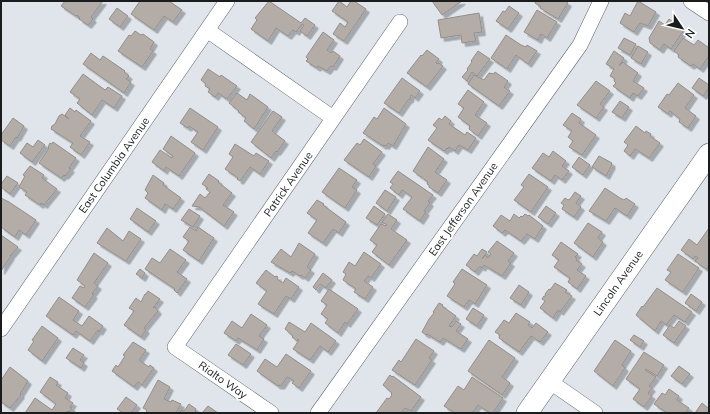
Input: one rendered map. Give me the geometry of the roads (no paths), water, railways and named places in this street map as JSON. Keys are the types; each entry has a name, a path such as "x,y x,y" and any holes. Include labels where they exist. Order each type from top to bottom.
{"street":[{"name":"East Columbia Avenue","path":"1,329 227,1"},
{"name":"East Jefferson Avenue","path":"318,413 580,44 601,1"},
{"path":"691,1 709,13"},
{"name":"Patrick Avenue","path":"175,347 400,22"},
{"path":"208,30 333,118"},
{"name":"Lincoln Avenue","path":"527,413 709,154"},
{"name":"Rialto Way","path":"175,347 271,413"},
{"path":"549,381 595,413"}]}
